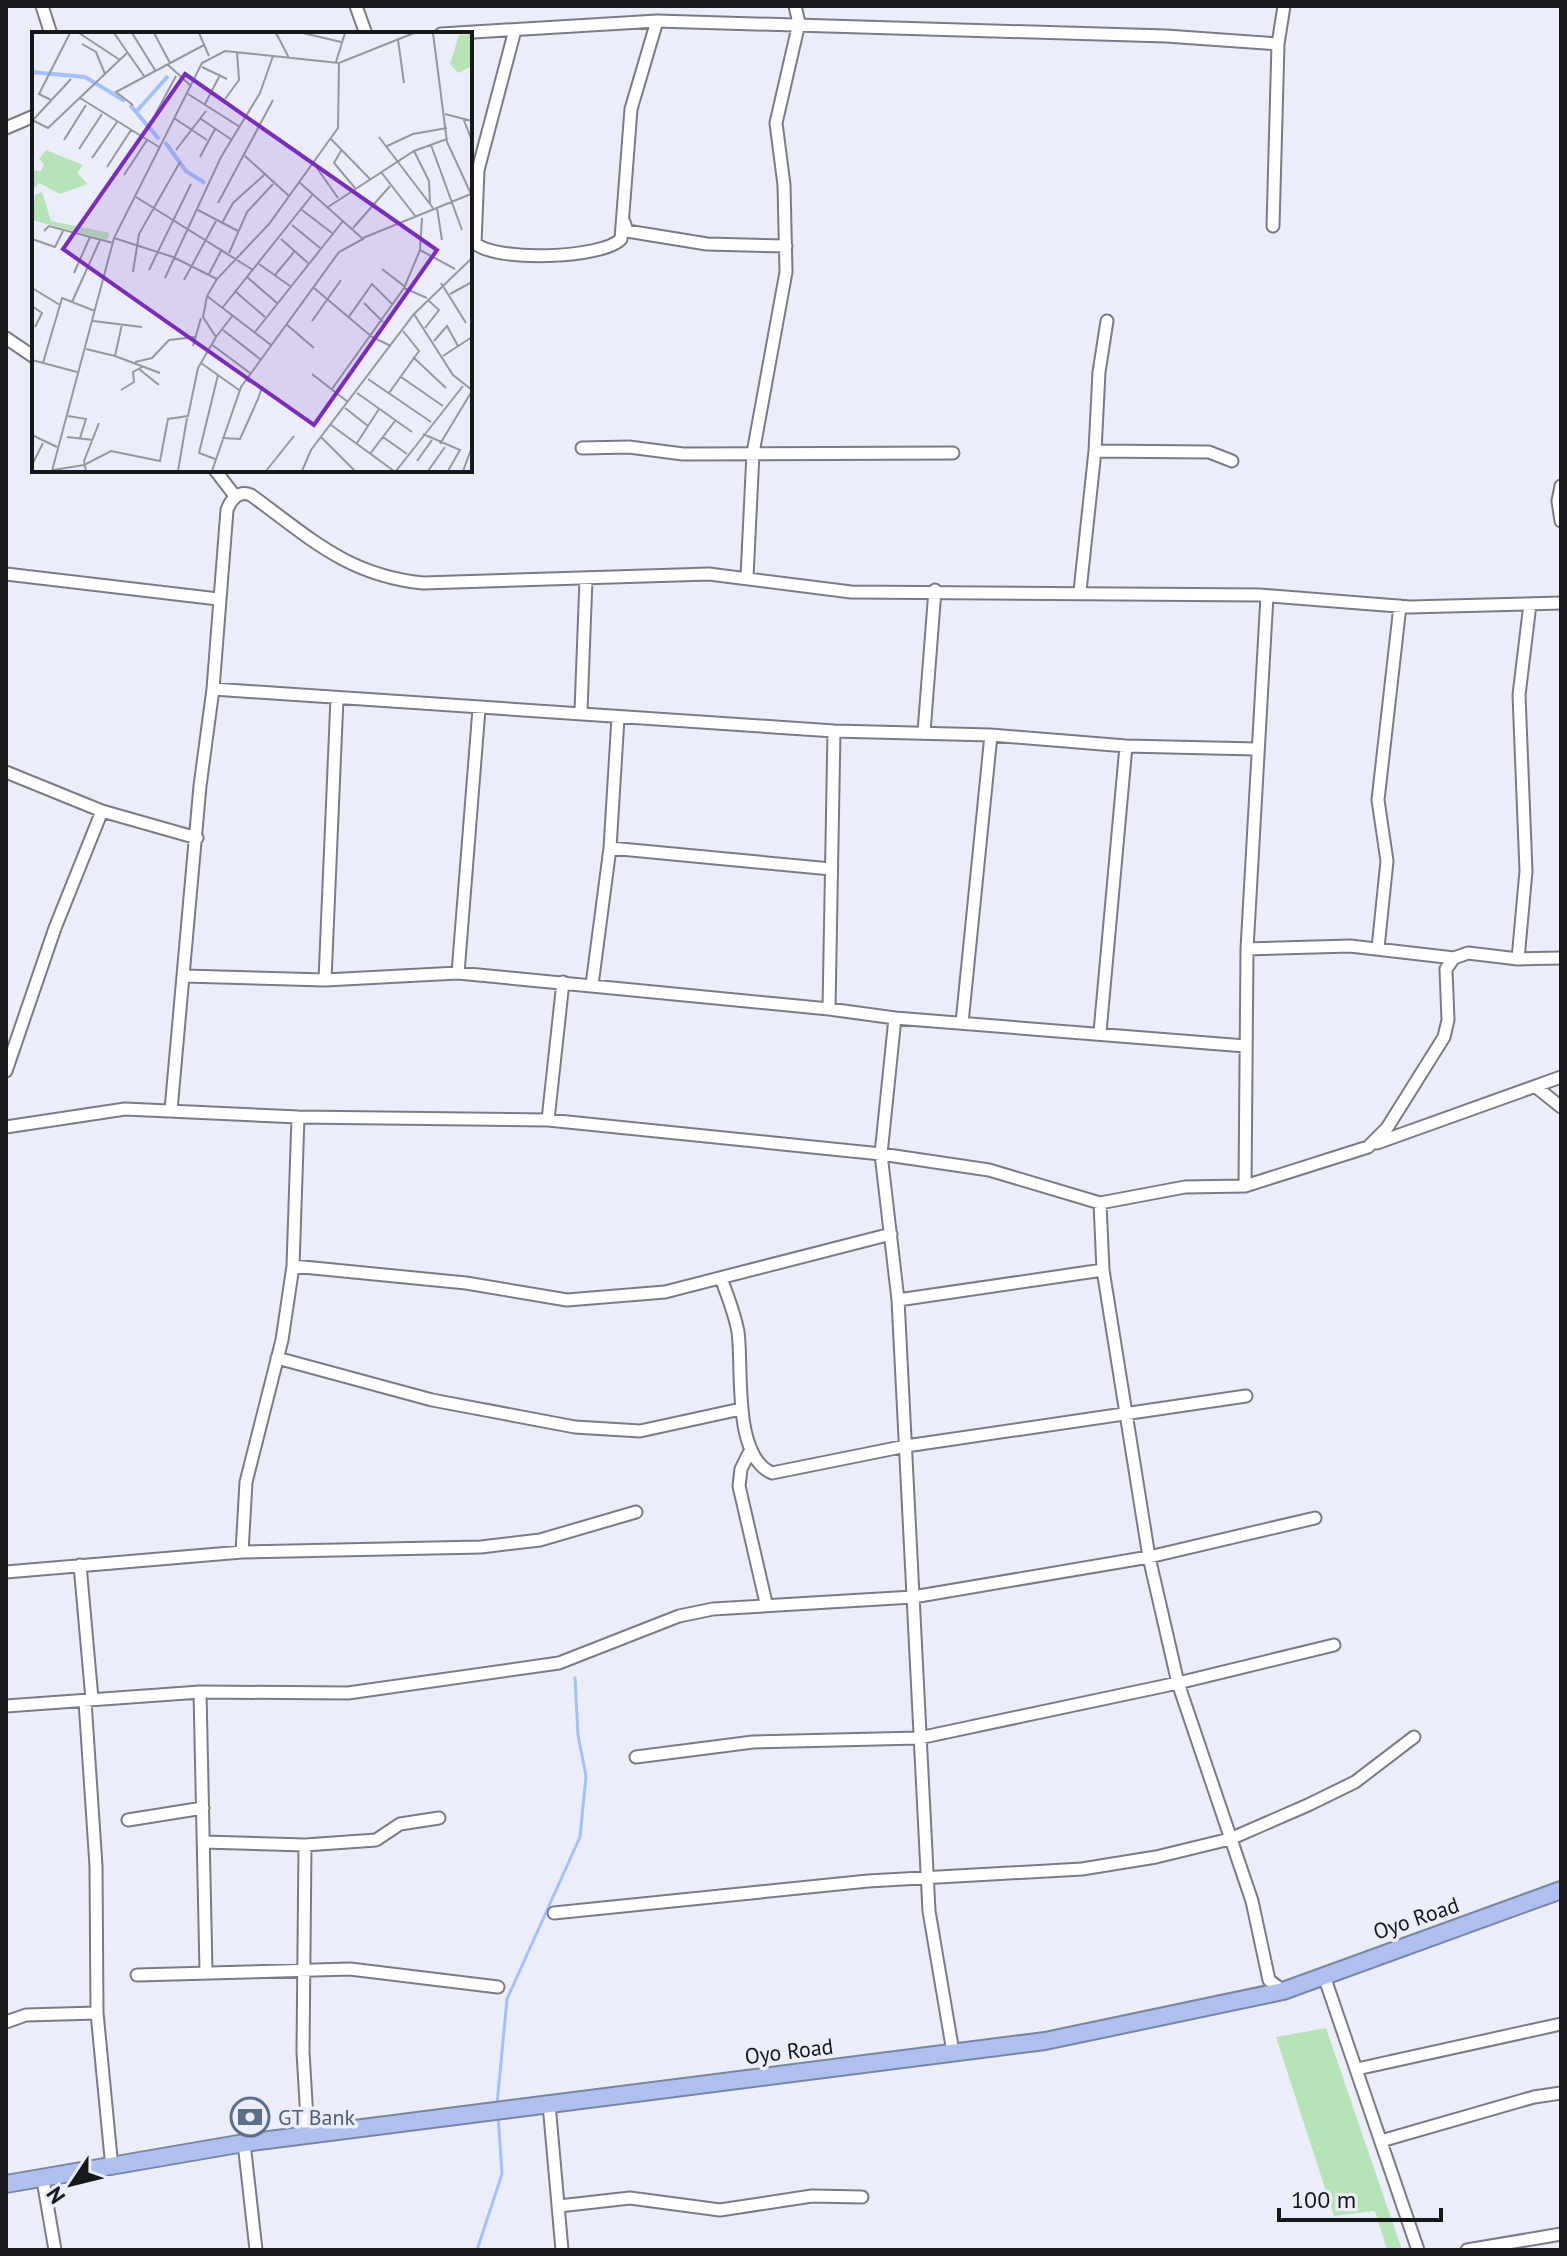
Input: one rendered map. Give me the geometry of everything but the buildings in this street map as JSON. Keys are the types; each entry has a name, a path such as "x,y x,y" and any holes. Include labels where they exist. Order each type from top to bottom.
{"highway":[{"name":"Oyo Road","path":"6,2184 244,2143 1045,2041 1283,1991 1561,1890"}],"street":[{"path":"42,6 50,32"},
{"path":"356,6 365,32"},
{"path":"747,577 753,453 779,322 786,246 784,185 776,123 799,23 795,6"},
{"path":"1273,226 1278,44 1284,6"},
{"path":"515,30 478,170 476,247 517,255 602,250 621,239 631,109 657,21"},
{"path":"472,32 657,21 799,23 1051,35 1166,36 1278,44"},
{"path":"6,128 32,117"},
{"path":"623,218 627,231 707,244 786,246"},
{"path":"1080,591 1095,451 1099,372 1107,321"},
{"path":"6,338 32,356"},
{"path":"582,448 753,453 953,453"},
{"path":"1095,451 1209,452 1232,461"},
{"path":"217,472 235,496"},
{"path":"1561,486 1558,501 1561,521"},
{"path":"235,496 251,495 348,565 401,580 586,579 668,574 747,577 851,592 1080,591 1267,596 1400,606 1561,603"},
{"path":"171,1110 200,786 213,689 227,510 235,496"},
{"path":"6,574 218,599"},
{"path":"581,711 586,579"},
{"path":"924,732 935,590"},
{"path":"1245,1186 1247,949 1267,596"},
{"path":"1518,959 1526,871 1519,695 1530,604"},
{"path":"1378,948 1387,861 1378,800 1400,606"},
{"path":"213,689 479,709 581,711 618,718 834,731 924,732 1126,746 1256,749"},
{"path":"325,980 337,698"},
{"path":"458,973 479,709"},
{"path":"592,985 610,848 618,718"},
{"path":"829,1009 834,731"},
{"path":"962,1023 991,735"},
{"path":"1100,1032 1126,746"},
{"path":"6,772 102,811 197,838"},
{"path":"6,1071 55,928 102,811"},
{"path":"610,848 831,869"},
{"path":"1247,949 1378,948 1454,958 1468,953 1518,959 1561,958"},
{"path":"1368,1147 1387,1128 1444,1037 1448,1020 1446,969 1454,958"},
{"path":"184,976 325,980 458,973 895,1018 1245,1046"},
{"path":"548,1120 563,982"},
{"path":"895,1018 881,1154 898,1300 928,1879 935,1963 953,2052"},
{"path":"6,1127 125,1109 298,1117 548,1120 881,1154 989,1170 1100,1203 1185,1187 1245,1186 1368,1147 1400,1132 1561,1077"},
{"path":"1536,1087 1561,1107"},
{"path":"242,1552 246,1482 277,1358 293,1266 298,1117"},
{"path":"1100,1203 1103,1270 1126,1416 1149,1557 1178,1683 1252,1901 1269,1980 1283,1991"},
{"path":"293,1266 466,1283 567,1300 665,1292 891,1234"},
{"path":"898,1300 1103,1270"},
{"path":"721,1278 738,1334 741,1409 751,1449 761,1466 772,1473 906,1446 1246,1396"},
{"path":"277,1358 432,1400 575,1427 640,1431 741,1409"},
{"path":"751,1449 741,1469 739,1486 766,1603"},
{"path":"6,1572 242,1552 481,1547 540,1540 636,1512"},
{"path":"6,1706 200,1692 348,1693 559,1663 679,1616 766,1603 913,1597 1149,1557 1315,1518"},
{"path":"80,1565 96,1866 97,2013 112,2168"},
{"path":"636,1757 753,1742 919,1738 1178,1683 1334,1645"},
{"path":"200,1692 206,1971"},
{"path":"554,1913 766,1890 1082,1869 1156,1857 1230,1839 1355,1782 1414,1737"},
{"path":"128,1820 203,1808"},
{"path":"203,1842 305,1845 376,1840 400,1824 439,1818"},
{"path":"305,1845 303,2052 308,2136"},
{"path":"137,1975 350,1969 498,1987"},
{"path":"1324,1976 1418,2250"},
{"path":"6,2022 26,2015 97,2013"},
{"path":"1357,2069 1561,2024"},
{"path":"1381,2141 1534,2097 1561,2093"},
{"path":"549,2104 562,2250"},
{"path":"244,2143 256,2250"},
{"path":"43,2180 55,2250"},
{"path":"559,2206 630,2198 720,2210 812,2196 862,2197"},
{"path":"1467,2250 1561,2234"}],"green space":[{"path":"1326,2028 1402,2250 1387,2250 1375,2211 1334,2216 1276,2037"}],"waterway":[{"path":"497,2104 507,1999 580,1837 586,1776 578,1735 575,1678"},
{"path":"477,2250 502,2174 498,2115"}],"place":[{"name":"GT Bank","path":"250,2117"}]}
